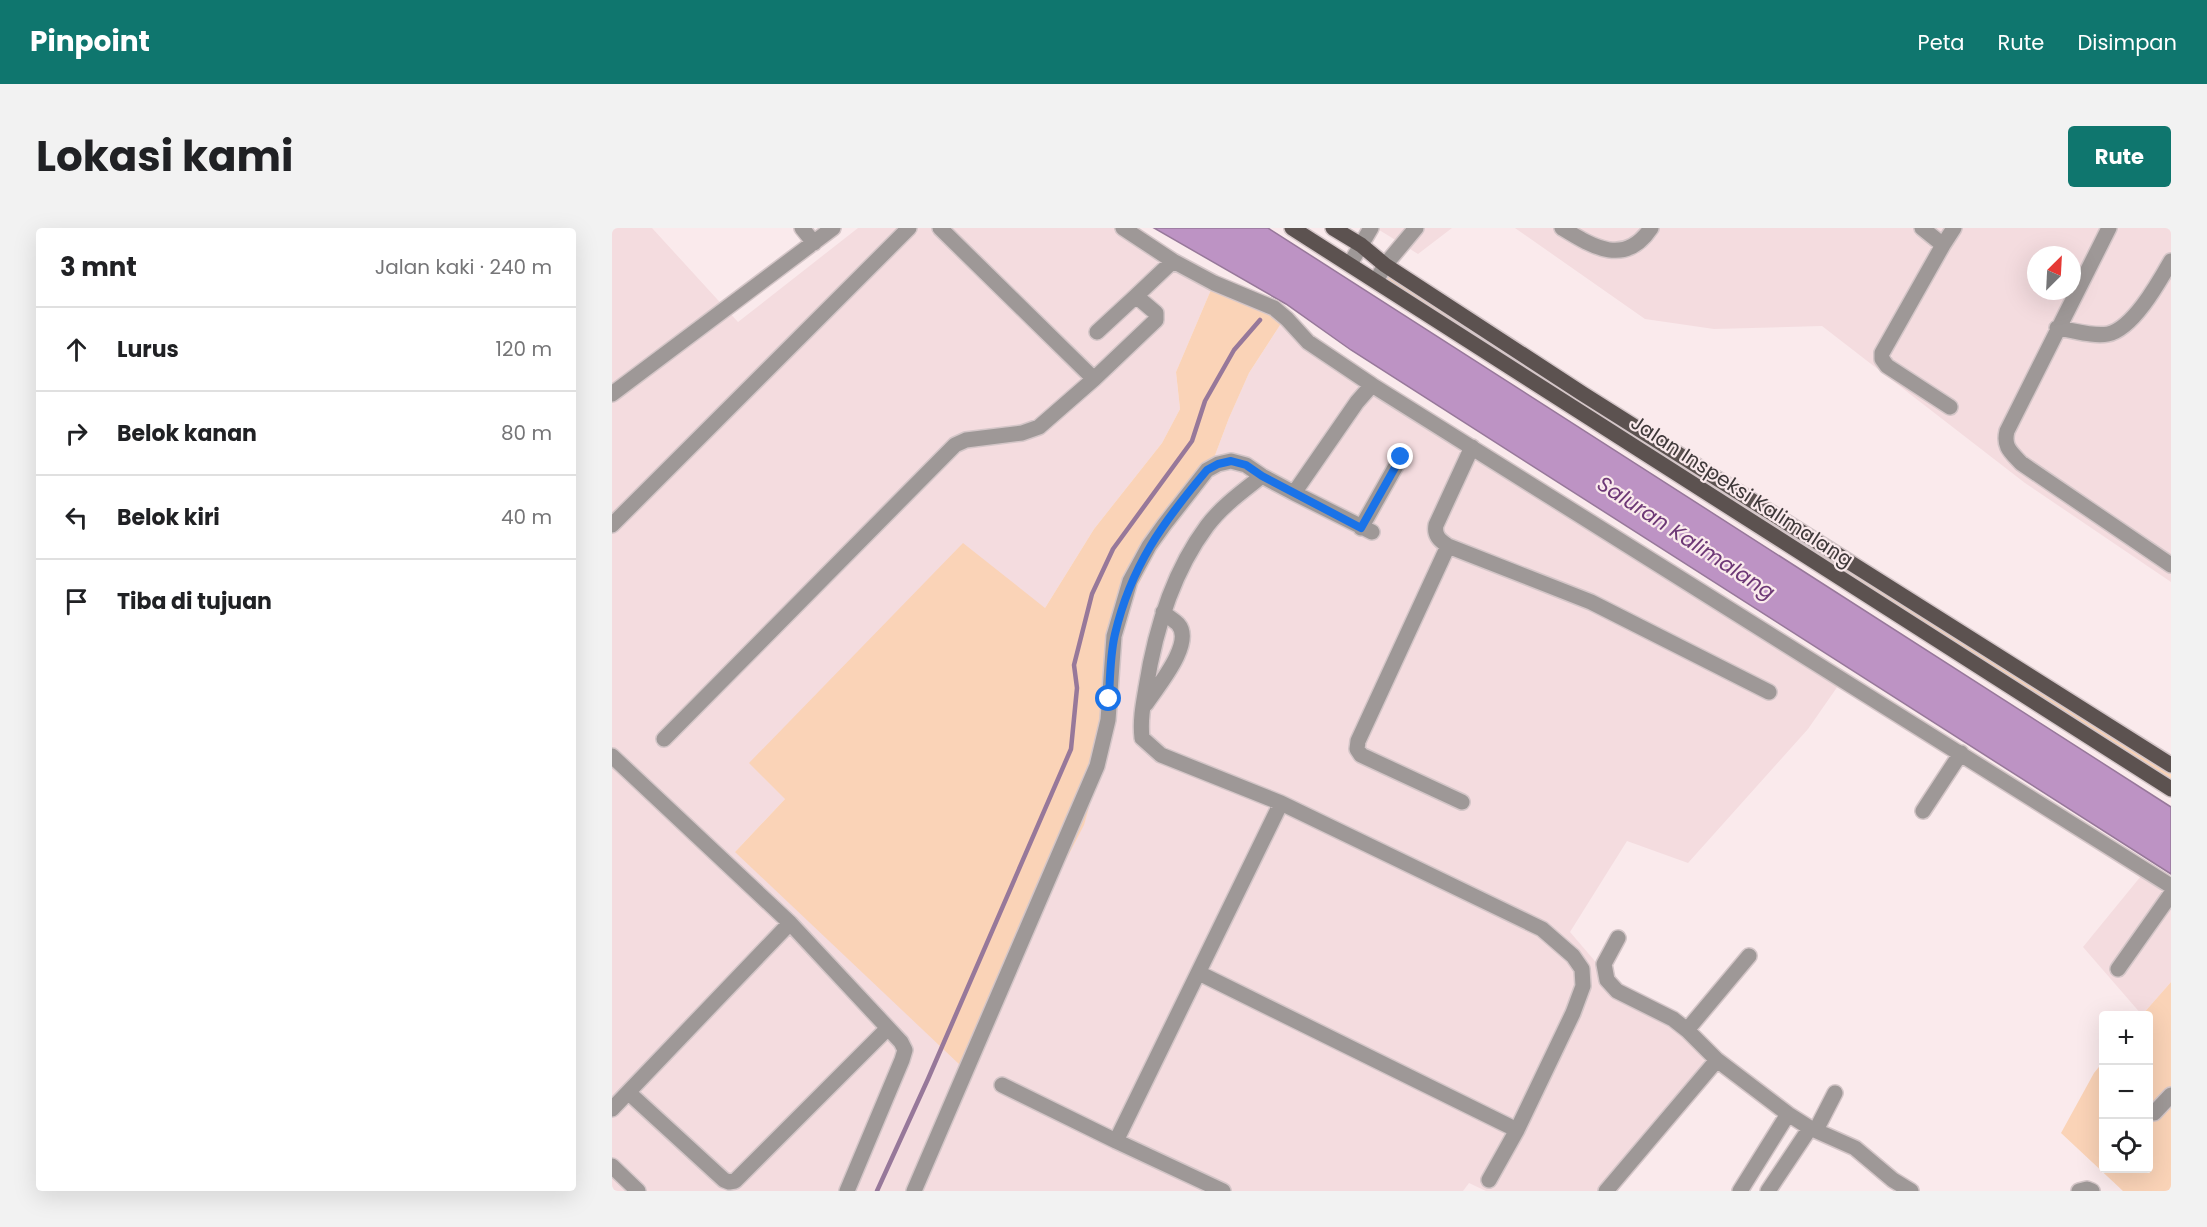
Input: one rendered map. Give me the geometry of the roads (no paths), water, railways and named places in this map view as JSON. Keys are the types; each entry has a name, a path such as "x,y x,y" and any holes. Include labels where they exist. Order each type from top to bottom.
{"main road":[{"name":"Jalan Inspeksi Kalimalang","path":"1292,228 2166,786"},
{"name":"Jalan Inspeksi Kalimalang","path":"1337,230 1385,265 1583,394 1916,602 2171,766"},
{"path":"1577,411 1583,394"},
{"path":"1902,618 1916,602"}],"street":[{"path":"802,228 814,243"},
{"path":"612,394 832,228"},
{"path":"612,525 909,228"},
{"path":"940,228 1094,379"},
{"path":"1123,228 1173,261 1214,283 1274,308 1308,342 1372,386 2171,886"},
{"path":"1343,260 1360,245 1371,228"},
{"path":"1376,281 1385,265 1416,228"},
{"path":"1562,228 1594,247 1614,251 1634,246 1652,228"},
{"path":"1922,228 1942,245"},
{"path":"1950,408 1887,366 1882,359 1882,353 1942,245 1954,228"},
{"path":"2109,228 2057,328 2007,431 2005,440 2008,450 2021,463 2171,565"},
{"path":"1097,332 1173,261"},
{"path":"2057,328 2108,334 2121,329 2166,282 2171,261"},
{"path":"664,739 955,445 966,440 1022,433 1039,427 1094,379 1156,320 1156,314 1136,296"},
{"path":"1294,493 1357,402 1372,386"},
{"path":"1472,447 1437,525 1437,536 1448,546 1591,602 1770,692"},
{"path":"914,1191 1097,766 1108,720 1114,636 1130,582 1149,546 1207,470 1231,461 1246,465 1262,476 1367,530 1401,457"},
{"path":"1262,476 1226,504 1208,525 1190,551 1162,612 1152,649 1140,725 1142,738 1161,755 1281,803 1542,929 1573,956 1582,969 1583,986 1573,1013 1490,1180"},
{"path":"1448,546 1358,741 1357,749 1361,754 1462,802"},
{"path":"1143,709 1174,663 1184,641 1179,625 1162,612"},
{"path":"1923,811 1961,753"},
{"path":"614,763 790,923 902,1042 905,1050 847,1191"},
{"path":"2166,786 2171,766"},
{"path":"1116,1141 1281,803"},
{"path":"2118,969 2171,894"},
{"path":"612,1109 790,923"},
{"path":"1618,938 1604,964 1607,980 1617,991 1673,1019 1717,1060 1788,1114 1813,1129 1855,1148 1893,1180 1911,1191"},
{"path":"1687,1030 1749,956"},
{"path":"1199,973 1516,1130"},
{"path":"629,1093 724,1180 735,1181 888,1028"},
{"path":"1606,1191 1717,1060"},
{"path":"1002,1085 1223,1191"},
{"path":"1768,1191 1813,1129 1835,1093"},
{"path":"2154,1113 2171,1095"},
{"path":"1740,1191 1788,1114"},
{"path":"612,1166 638,1191"},
{"path":"2079,1191 2087,1189 2092,1191"}],"water":[{"name":"Saluran Kalimalang","path":"1154,228 1268,228 2171,807 2171,874 1351,350 1286,304"}],"waterway":[{"path":"877,1191 1071,749 1077,688 1074,665 1092,594 1113,549 1192,441 1205,401 1234,350 1260,320"}]}
